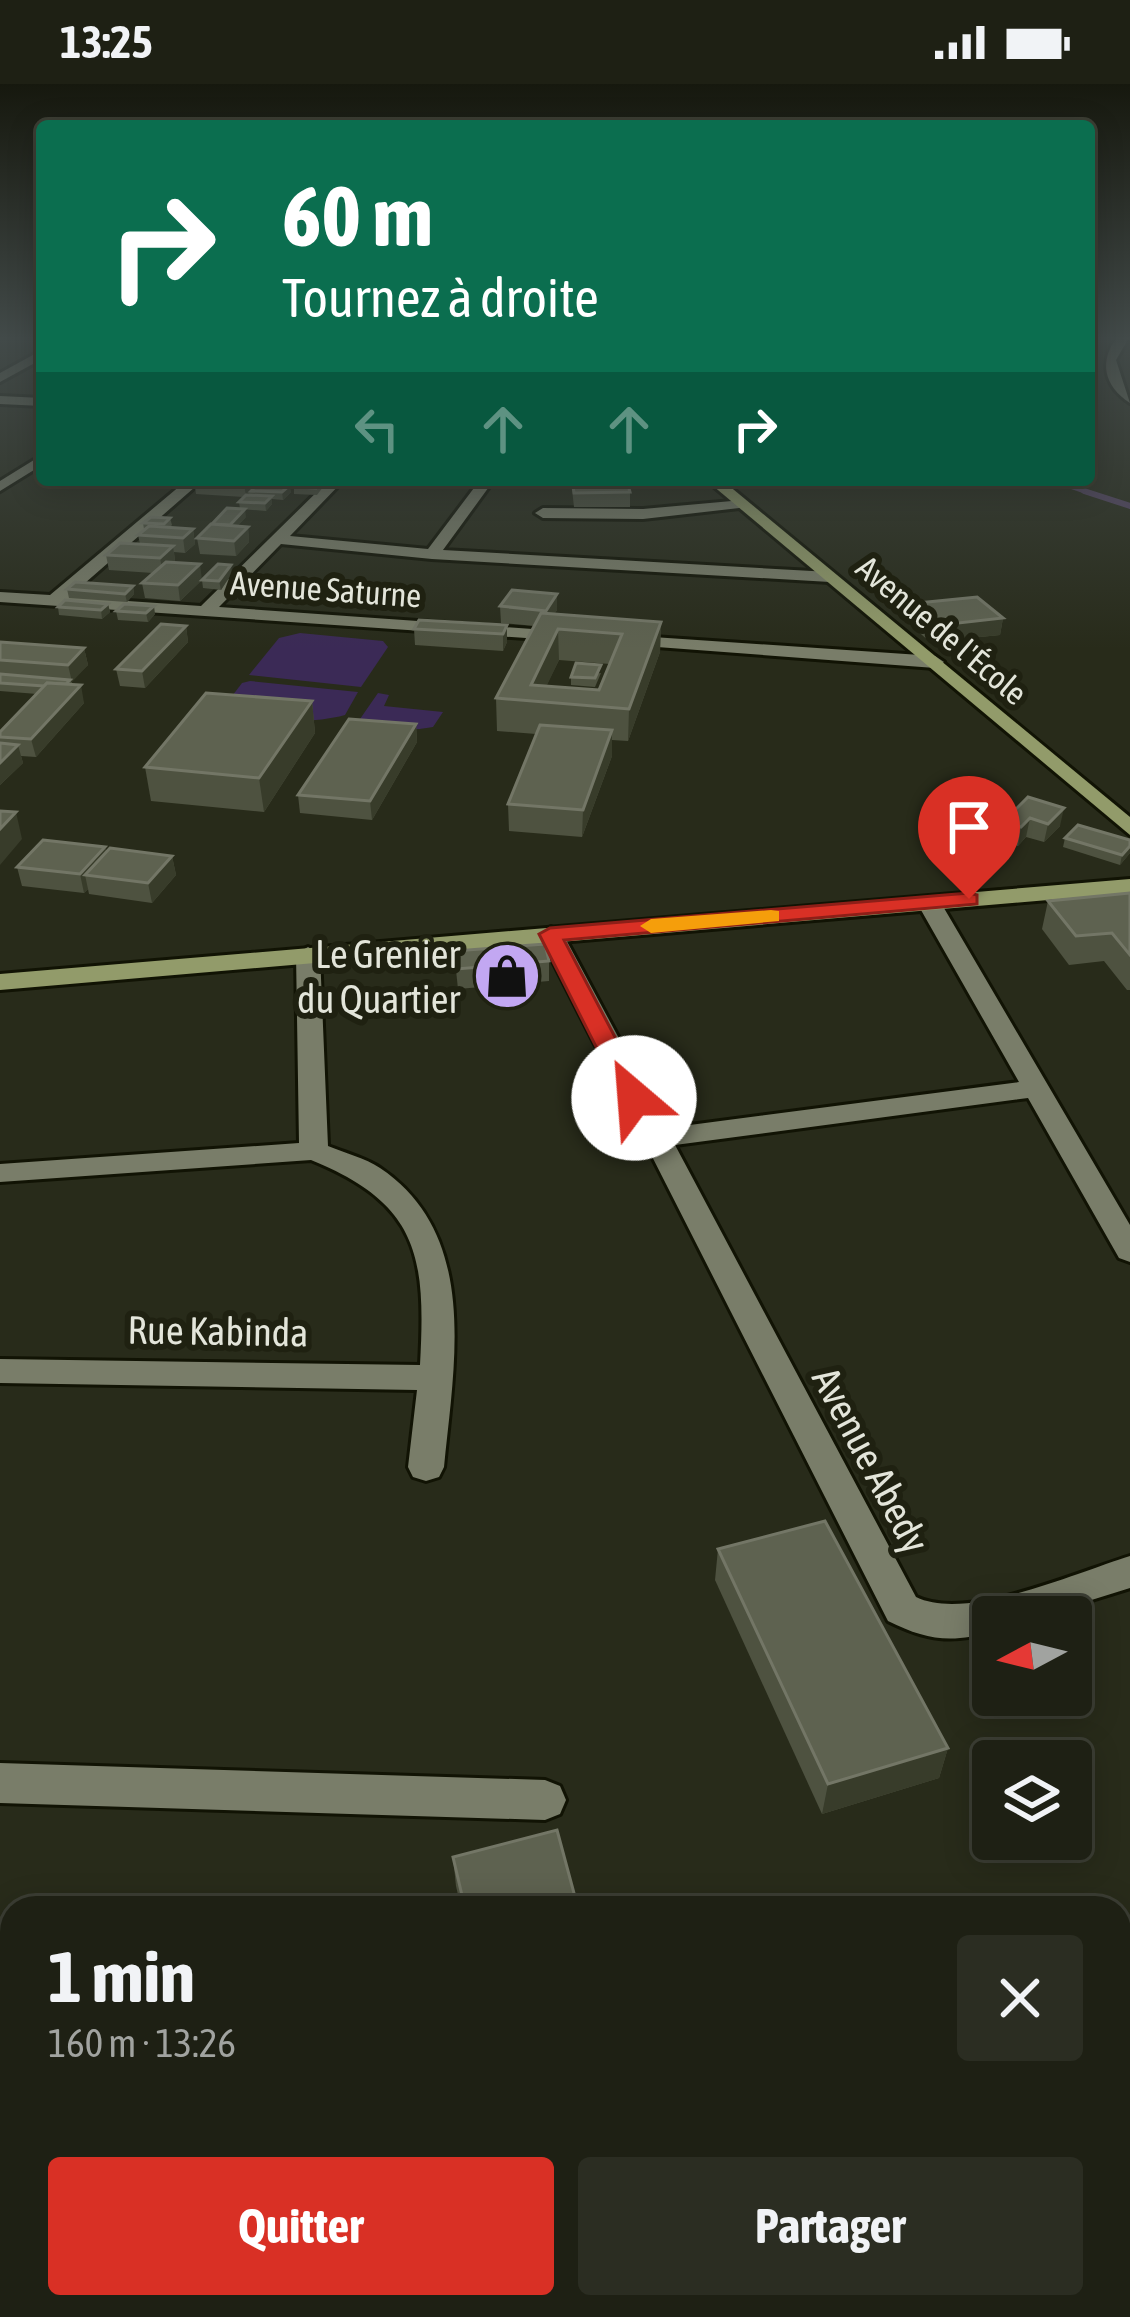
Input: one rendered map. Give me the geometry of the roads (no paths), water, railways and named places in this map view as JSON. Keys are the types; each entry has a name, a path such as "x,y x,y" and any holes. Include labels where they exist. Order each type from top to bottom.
{"main road":[{"name":"Avenue de l'École","path":"720,486 1130,828"},
{"path":"0,982 1130,886"}],"street":[{"path":"0,488 36,463"},
{"path":"55,601 189,486"},
{"path":"206,610 331,486"},
{"path":"431,554 482,486"},
{"path":"543,513 660,519 743,504"},
{"path":"277,539 431,554 830,577"},
{"name":"Avenue Saturne","path":"0,596 582,637"},
{"path":"605,638 935,662"},
{"path":"929,903 1130,1251"},
{"name":"Avenue Abedy","path":"550,934 902,1609 930,1623 968,1622 1130,1572"},
{"path":"308,954 314,1151"},
{"path":"655,1139 1036,1088"},
{"path":"0,1173 314,1151 380,1177 400,1195 426,1234 440,1310 426,1467"},
{"name":"Rue Kabinda","path":"0,1371 434,1378"},
{"path":"0,1783 545,1799"}],"waterway":[{"path":"1070,486 1089,493"},
{"path":"1084,491 1089,493"},
{"path":"1089,493 1130,506"},
{"path":"1089,493 1093,494"}],"place":[{"name":"Le Grenier du Quartier","path":"507,976"}]}
